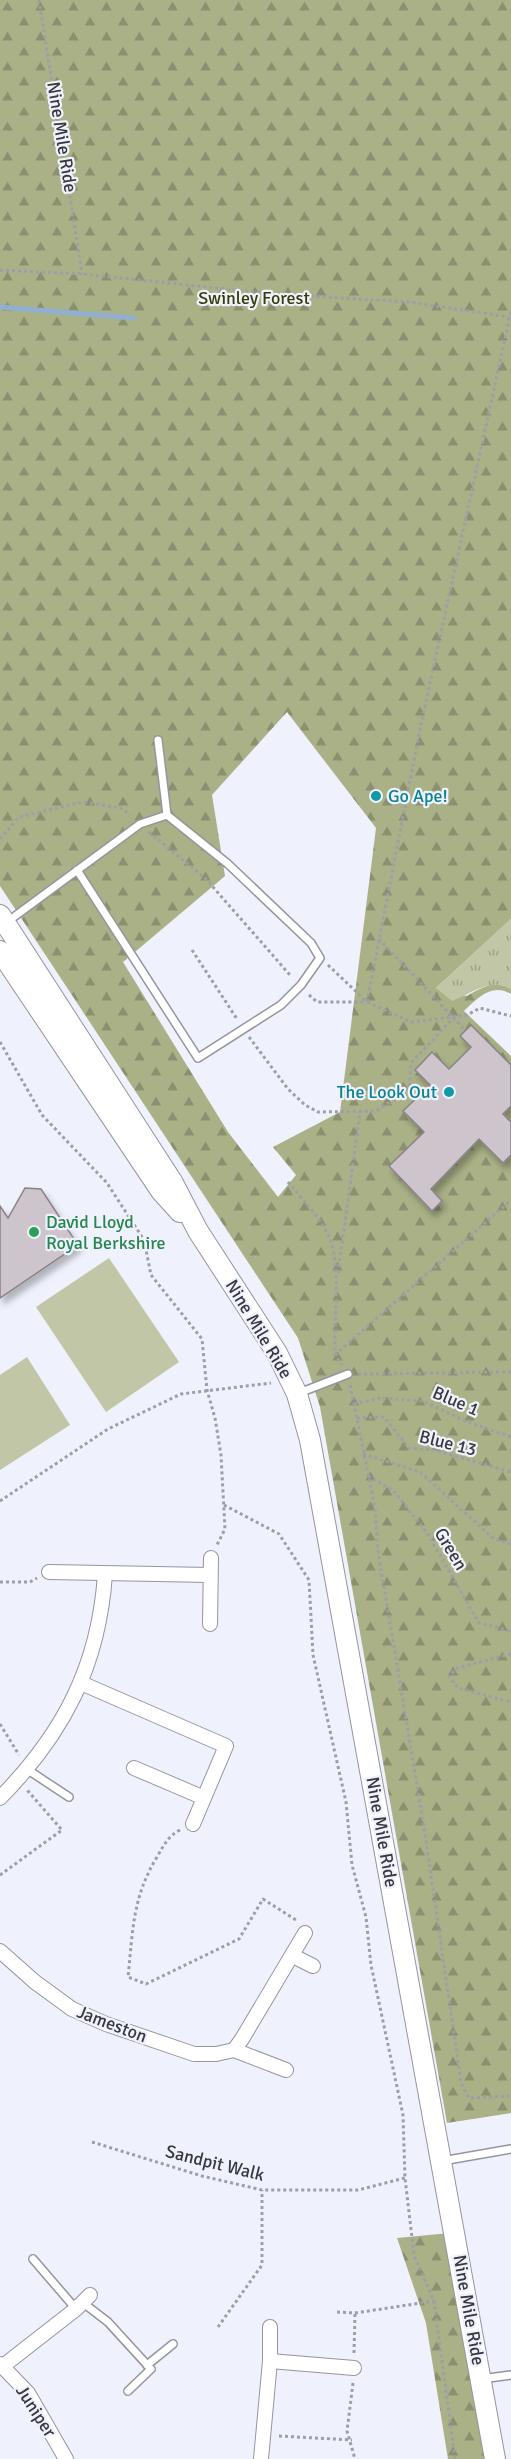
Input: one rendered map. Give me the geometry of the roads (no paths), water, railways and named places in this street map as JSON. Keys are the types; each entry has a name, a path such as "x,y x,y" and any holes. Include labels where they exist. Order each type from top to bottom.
{"main road":[{"name":"Nine Mile Ride","path":"2,922 173,1183 198,1232 277,1353 294,1387 310,1440 495,2459"},
{"name":"Nine Mile Ride","path":"0,951 161,1191 198,1232"}],"street":[{"path":"210,1624 211,1558"},
{"path":"49,1572 210,1575"},
{"path":"0,1798 23,1775 59,1727 81,1683 103,1602 105,1574"},
{"path":"81,1683 226,1746 202,1797 193,1824"},
{"path":"134,1768 202,1797"},
{"path":"234,2050 305,1933"},
{"path":"293,1956 313,1966"},
{"name":"Jameston","path":"2,1957 72,2009 106,2024 194,2054 216,2054 234,2050 286,2070"},
{"name":"Juniper","path":"66,2459 28,2392 1,2365 83,2302"},
{"path":"261,2459 270,2361 270,2327"},
{"path":"270,2361 354,2368"}],"lane":[{"path":"76,870 198,1058 281,1005 301,985 320,958 311,943 228,864 167,815 158,740"},
{"path":"2,922 140,824 167,815"},
{"path":"294,1387 348,1374"},
{"path":"23,1775 69,1797"},
{"path":"442,2161 511,2149"},
{"path":"33,2259 108,2322 151,2370 128,2391"},
{"path":"147,2365 173,2344"},
{"path":"481,2379 511,2375"}],"waterway":[{"path":"0,307 134,318"}],"place":[{"name":"Go Ape!","path":"376,796"},
{"name":"The Look Out","path":"449,1092"},
{"name":"David Lloyd Royal Berkshire","path":"34,1232"}],"park label":[{"name":"Swinley Forest","path":"254,298"}]}
